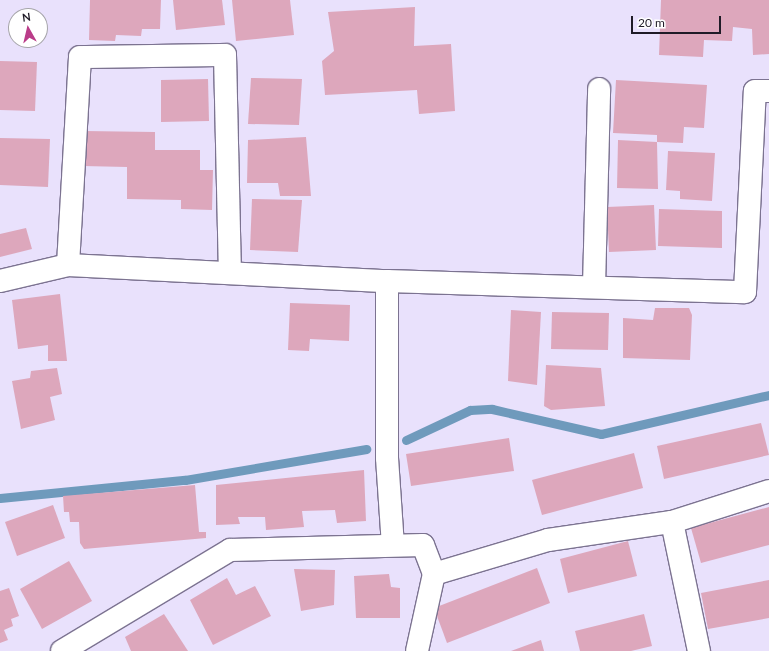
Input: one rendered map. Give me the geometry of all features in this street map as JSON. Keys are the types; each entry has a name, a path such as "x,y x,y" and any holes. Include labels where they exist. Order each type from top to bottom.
{"street":[{"path":"68,265 80,57 225,55 230,271"},
{"path":"594,286 599,89"},
{"path":"0,281 68,265 230,271 387,281 594,286 745,292 755,91 769,91"},
{"path":"387,281 387,458 393,545"},
{"path":"434,574 548,540 672,522 769,491"},
{"path":"672,522 699,651"},
{"path":"62,651 230,550 423,545 434,574 417,651"}],"building":[{"path":"90,0 161,0 160,29 142,29 141,36 116,35 115,41 89,40"},
{"path":"173,0 222,0 225,25 176,30"},
{"path":"232,0 290,0 294,35 236,41"},
{"path":"661,0 769,0 769,54 753,55 752,29 733,27 732,41 704,40 703,57 659,55"},
{"path":"415,7 414,46 451,44 455,111 419,114 417,90 325,95 322,61 334,51 328,12"},
{"path":"0,61 37,62 35,111 0,110"},
{"path":"251,78 302,79 299,125 248,124"},
{"path":"208,79 209,121 161,122 161,80"},
{"path":"616,80 707,85 704,128 684,127 683,143 657,142 657,135 613,133"},
{"path":"84,131 155,132 155,150 200,150 200,170 213,170 212,210 181,209 181,200 127,199 127,167 83,166"},
{"path":"306,137 311,196 280,196 278,183 247,183 248,140"},
{"path":"0,138 50,139 48,187 0,185"},
{"path":"618,140 657,142 658,189 617,188"},
{"path":"668,151 715,153 712,201 680,199 680,191 666,190"},
{"path":"252,199 302,200 298,252 250,250"},
{"path":"654,205 656,250 609,252 607,207"},
{"path":"659,209 722,211 722,248 658,246"},
{"path":"26,228 32,249 0,257 0,234"},
{"path":"60,294 67,361 48,361 48,345 18,349 12,300"},
{"path":"290,303 350,305 349,341 310,339 309,351 288,350"},
{"path":"655,308 689,308 692,315 690,360 623,358 623,318 653,320"},
{"path":"511,310 541,312 537,385 508,381"},
{"path":"552,312 609,313 608,350 551,349"},
{"path":"546,365 601,368 605,406 551,410 544,406"},
{"path":"57,368 62,394 50,397 55,420 21,429 12,381 30,378 31,371"},
{"path":"761,423 769,455 664,479 657,446"},
{"path":"509,438 514,471 411,486 406,454"},
{"path":"634,453 643,488 542,515 532,480"},
{"path":"364,470 366,521 337,523 335,510 302,511 304,527 266,530 265,517 238,517 240,524 216,525 216,485"},
{"path":"195,485 199,532 206,532 206,538 84,549 80,543 79,522 70,522 69,512 64,512 63,496"},
{"path":"53,505 65,538 17,556 5,522"},
{"path":"769,507 769,545 701,563 691,528"},
{"path":"628,541 637,576 568,593 560,559"},
{"path":"69,561 92,601 42,629 20,589"},
{"path":"537,568 550,603 447,643 434,608"},
{"path":"294,569 335,570 334,605 301,611"},
{"path":"389,574 391,587 400,588 400,618 356,618 354,576"},
{"path":"227,578 236,595 255,586 271,616 213,645 190,600"},
{"path":"769,580 769,618 708,629 701,593"},
{"path":"9,588 19,616 11,619 13,626 4,630 8,640 0,643 0,591"},
{"path":"164,614 188,651 131,651 125,637"},
{"path":"644,614 652,646 631,651 580,651 575,631"},
{"path":"541,640 544,651 511,651"}],"waterway":[{"path":"406,440 470,410 492,409 601,434 769,395"},
{"path":"0,498 185,480 366,449"}]}
